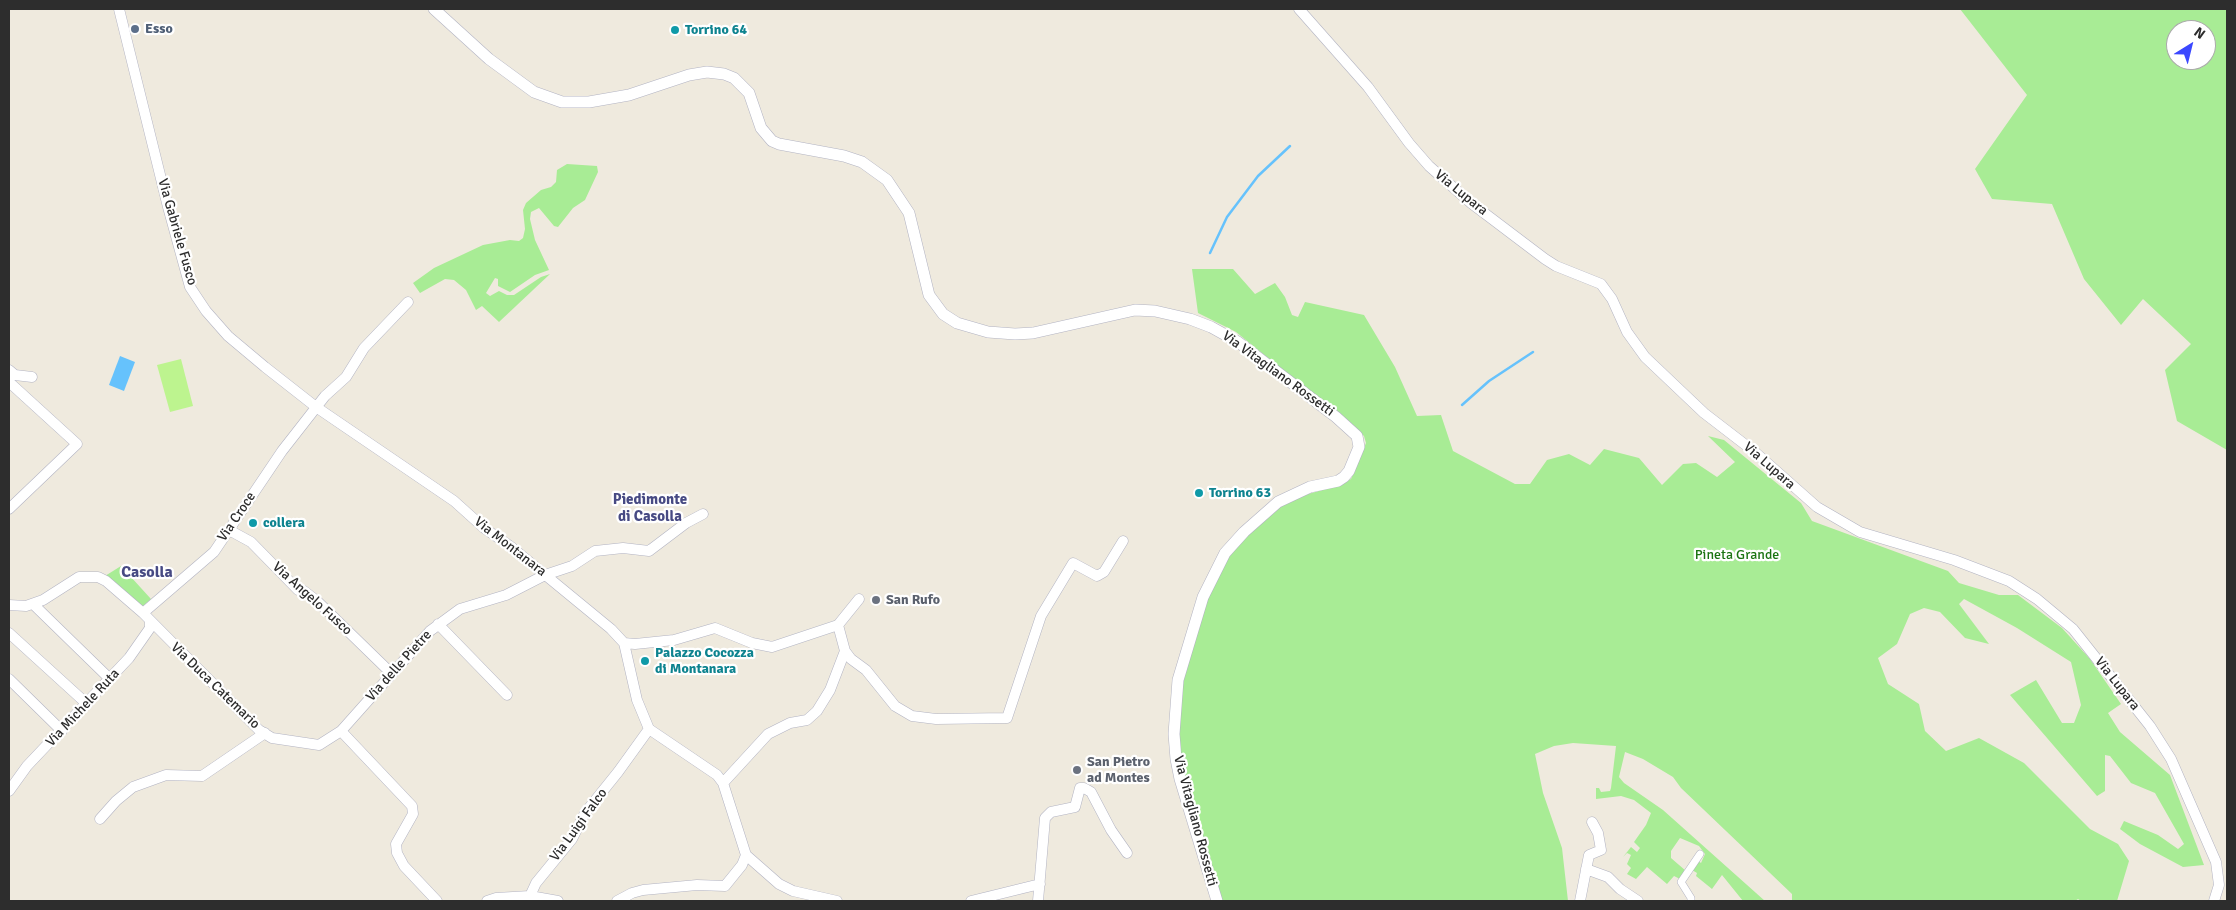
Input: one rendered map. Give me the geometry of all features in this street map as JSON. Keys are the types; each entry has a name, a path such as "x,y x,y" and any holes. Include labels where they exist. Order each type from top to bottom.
{"street":[{"name":"Via Gabriele Fusco","path":"119,9 168,207 190,286 206,311 228,336 316,407"},
{"name":"Via Vitagliano Rossetti","path":"434,9 489,59 534,92 562,102 589,102 629,95 689,75 707,72 724,74 734,78 749,93 762,128 772,141 862,162 888,180 909,213 929,295 943,314 957,323 988,332 1022,334 1135,310 1155,311 1190,319 1211,327 1238,342 1336,417 1357,436 1358,447 1349,471 1344,477 1338,481 1310,487 1278,502 1244,532 1225,553 1202,597 1178,680 1174,734 1180,779 1217,901"},
{"name":"Via Lupara","path":"1299,9 1368,87 1409,144 1428,166 1471,203 1545,259 1556,266 1601,284 1612,299 1627,332 1645,357 1704,413 1756,453 1817,507 1860,532 1954,560 2009,581 2037,599 2073,629 2150,726 2171,759 2216,862 2219,885 2214,901"},
{"name":"Via Croce","path":"143,613 214,552 282,450 316,407 346,377 364,348 408,302"},
{"path":"9,370 15,375 32,377"},
{"path":"9,382 77,444 9,508"},
{"name":"Via Montanara","path":"316,407 454,501 484,528 510,546 611,629 624,643"},
{"name":"Via delle Pietre","path":"341,731 430,631 460,609 506,595 546,575 572,566 596,551 623,548 649,551 686,522 703,514"},
{"name":"Via Angelo Fusco","path":"229,530 251,542 298,590 317,601 391,673"},
{"path":"838,625 845,650 851,659 866,670 895,706 912,716 936,719 1007,718 1041,616 1074,563 1097,576 1104,572 1122,541"},
{"name":"Via Duca Catemario","path":"33,604 43,600 80,577 90,576 106,581 143,613 259,730 272,738 314,746 326,743 341,731"},
{"path":"837,901 793,891 780,884 746,855 723,783 717,775 649,729 637,700 624,643 635,644 674,640 715,628 752,643 772,647 838,625 859,599"},
{"path":"9,605 26,606 33,604 110,679"},
{"name":"Via Michele Ruta","path":"9,790 28,766 129,658 150,628 150,622"},
{"path":"438,624 507,695"},
{"path":"9,633 86,704"},
{"path":"723,783 768,734 790,723 807,720 817,711 830,690 845,650"},
{"path":"9,679 62,731"},
{"name":"Via Luigi Falco","path":"530,896 536,882 572,839 585,813 649,729"},
{"path":"341,731 412,806 413,814 396,844 397,853 404,866 437,901"},
{"path":"100,819 116,801 133,787 166,775 202,776 265,733"},
{"path":"1038,901 1045,818 1051,812 1075,807 1080,788 1091,792 1111,830 1126,853"},
{"path":"1580,901 1590,854 1601,850 1598,833 1592,822"},
{"path":"1691,901 1681,882 1700,854"},
{"path":"617,901 632,893 643,890 697,885 725,886 742,866 746,855"},
{"path":"1586,869 1608,877 1638,901"},
{"path":"971,901 1040,884"},
{"path":"487,901 496,898 530,896 558,901"}],"green space":[{"path":"1960,9 2227,9 2227,450 2177,421 2165,370 2191,344 2143,299 2121,325 2084,279 2052,204 1992,199 1975,169 2027,95"},
{"path":"567,164 597,166 598,172 585,200 573,208 558,227 554,226 539,208 531,212 530,219 535,240 549,270 535,275 510,292 498,286 498,279 495,278 486,293 490,296 499,291 507,295 514,295 541,277 550,274 499,322 482,306 476,310 466,290 454,280 445,279 420,293 413,283 434,268 483,245 510,240 519,241 523,238 525,229 523,210 526,203 541,190 551,187 556,182 557,170"},
{"name":"Pineta Grande","path":"1192,269 1233,269 1255,294 1275,283 1285,297 1292,315 1298,317 1305,302 1364,315 1395,367 1417,416 1441,415 1453,451 1515,484 1530,484 1547,460 1569,454 1590,465 1604,449 1639,458 1662,485 1683,464 1696,463 1717,477 1735,462 1708,436 1724,440 1801,503 1812,521 1948,571 1959,583 1999,595 2018,595 2062,628 2090,659 2121,704 2108,713 2120,732 2170,775 2204,865 2183,867 2140,844 2120,829 2124,821 2158,835 2178,849 2184,844 2155,793 2131,783 2110,756 2105,755 2105,791 2097,796 2010,695 2036,680 2062,723 2074,723 2081,705 2071,662 2017,628 1964,599 1959,604 1989,644 1965,638 1940,612 1924,608 1910,614 1897,644 1878,658 1888,684 1919,704 1925,731 1946,751 1979,738 2024,763 2090,829 2118,844 2129,861 2117,901 2081,901 2078,899 2075,901 1792,901 1792,894 1681,788 1673,777 1643,759 1625,752 1619,777 1624,783 1663,810 1765,901 1743,901 1722,875 1712,889 1696,876 1697,873 1692,870 1697,860 1701,863 1705,854 1699,846 1680,838 1671,851 1671,858 1686,871 1680,879 1674,876 1667,884 1647,867 1636,879 1627,874 1631,868 1627,864 1631,855 1627,853 1623,857 1631,847 1637,852 1640,848 1634,842 1646,825 1651,813 1634,800 1621,796 1596,799 1596,788 1599,788 1601,792 1610,791 1616,746 1573,743 1554,746 1535,754 1543,793 1562,848 1568,901 1222,901 1181,767 1178,738 1184,674 1208,596 1228,558 1246,536 1275,510 1298,497 1336,486 1351,479 1366,443 1364,436 1236,332 1198,313"},
{"path":"181,359 193,406 170,412 157,365"},
{"path":"121,566 151,599 142,607 105,576"}],"water":[{"path":"120,356 135,362 124,391 109,385"}],"waterway":[{"path":"1210,253 1227,217 1258,176 1290,146"},
{"path":"1462,405 1489,381 1533,352"}],"place":[{"name":"Esso","path":"135,29"},
{"name":"Torrino 64","path":"675,30"},
{"name":"Torrino 63","path":"1199,493"},
{"name":"collera","path":"253,523"},
{"name":"San Rufo","path":"876,600"},
{"name":"Palazzo Cocozza di Montanara","path":"645,661"},
{"name":"San Pietro ad Montes","path":"1077,770"}],"district":[{"name":"Piedimonte di Casolla","path":"650,508"},
{"name":"Casolla","path":"147,573"}]}
